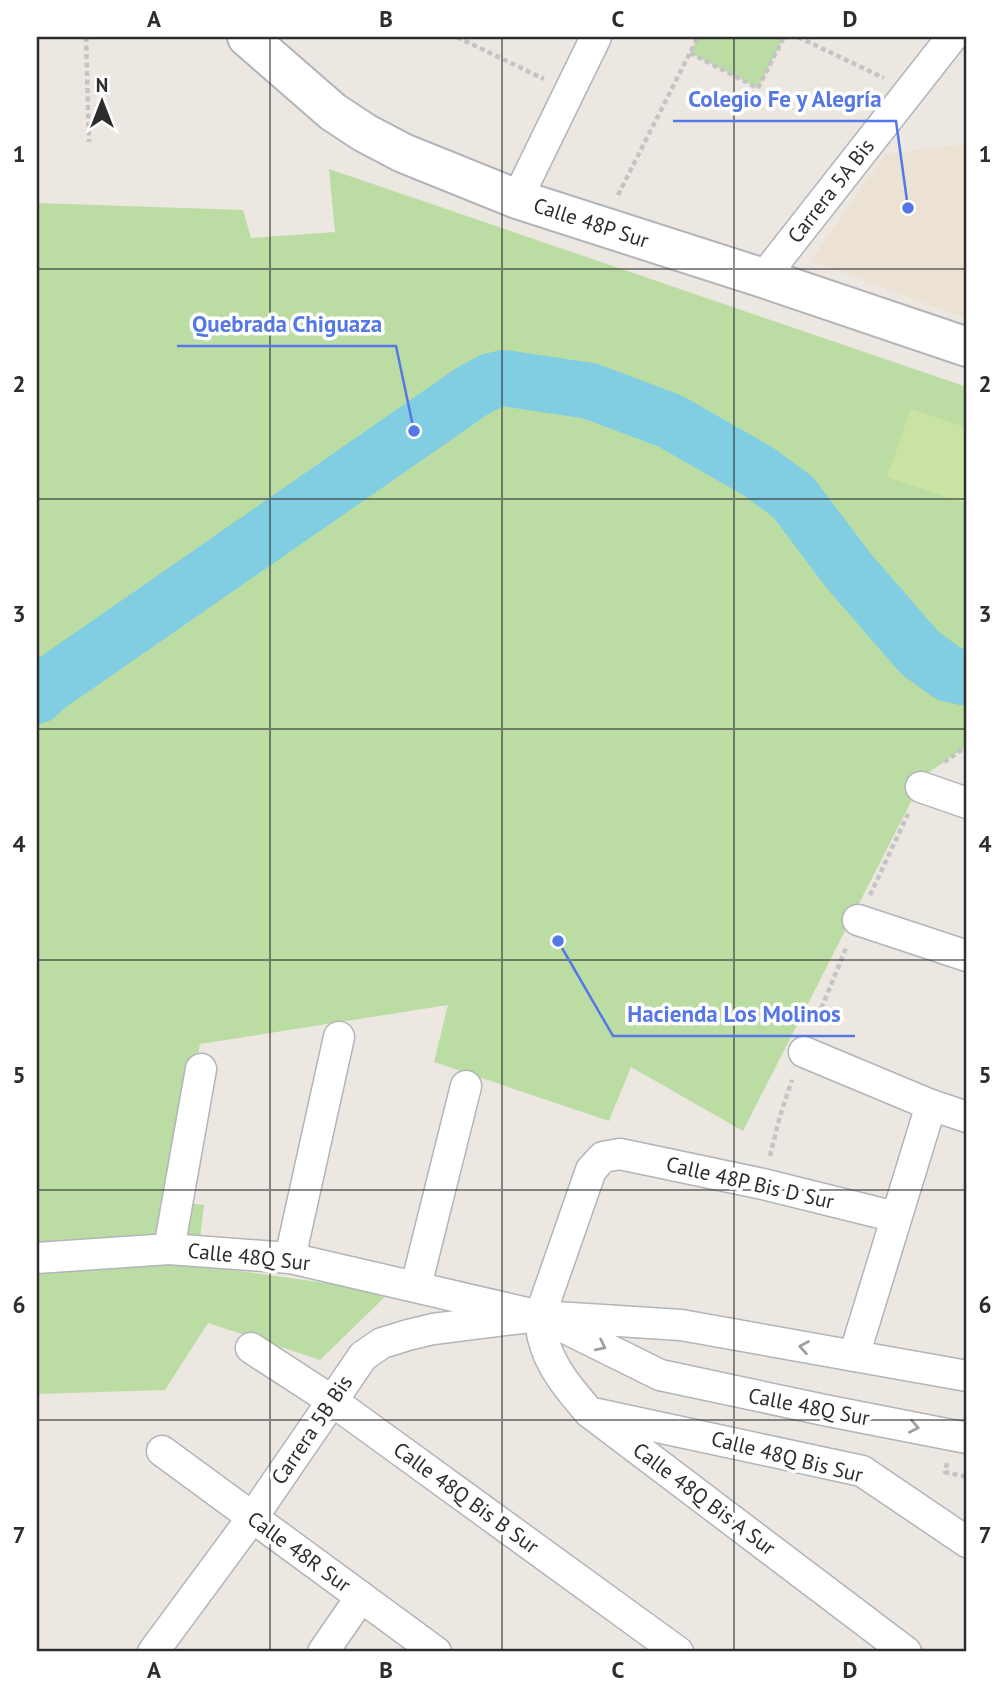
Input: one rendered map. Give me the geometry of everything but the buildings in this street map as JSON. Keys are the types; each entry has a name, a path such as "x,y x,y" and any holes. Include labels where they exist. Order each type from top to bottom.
{"main road":[{"name":"Calle 48P Sur","path":"251,38 333,112 403,153 517,200 763,278 967,347"}],"street":[{"path":"517,200 596,37"},
{"name":"Carrera 5A Bis","path":"763,278 951,37"},
{"path":"921,788 967,803"},
{"path":"858,920 967,956"},
{"path":"290,1258 339,1037"},
{"path":"804,1052 931,1105 967,1117"},
{"path":"169,1250 201,1069"},
{"path":"416,1286 466,1086"},
{"path":"854,1356 931,1105"},
{"name":"Calle 48P Bis D Sur","path":"540,1316 591,1170 603,1157 620,1154 763,1184 896,1217"},
{"name":"Calle 48Q Sur","path":"37,1258 169,1250 290,1258 540,1316 681,1325 967,1376"},
{"name":"Calle 48Q Sur","path":"540,1316 660,1376 967,1438"},
{"name":"Carrera 5B Bis","path":"153,1652 252,1518 363,1356 382,1343 433,1329 540,1316"},
{"name":"Calle 48Q Bis A Sur","path":"540,1316 543,1339 552,1362 568,1389 589,1412 906,1652"},
{"name":"Calle 48Q Bis B Sur","path":"251,1348 331,1400 678,1652"},
{"name":"Calle 48Q Bis Sur","path":"589,1412 862,1471 967,1542"},
{"name":"Calle 48R Sur","path":"162,1451 436,1652"},
{"path":"323,1652 361,1597"}],"path":[{"path":"86,37 89,142"},
{"path":"457,37 469,39 569,91"},
{"path":"617,198 698,37"},
{"path":"690,53 758,88 784,37"},
{"path":"797,37 910,90"},
{"path":"763,1184 793,1077 858,920 921,788"}],"shaded area":[{"path":"967,144 967,317 811,261 885,154"}],"green space":[{"path":"698,37 784,37 758,88 690,53"},
{"path":"329,169 967,387 967,746 928,773 918,788 743,1131 631,1067 609,1121 434,1062 448,1005 200,1044 170,1201 204,1205 197,1265 390,1292 320,1360 208,1323 165,1390 37,1394 37,203 243,210 251,238 335,232"},
{"path":"911,409 967,428 967,504 887,477"}],"waterway":[{"path":"37,696 46,687 471,392 491,381 504,378 590,391 670,421 759,472 793,497 848,570 920,653 949,674 967,678"}],"place":[{"name":"Colegio Fe y Alegría","path":"908,208"},
{"name":"Quebrada Chiguaza","path":"414,431"},
{"name":"Hacienda Los Molinos","path":"558,941"}]}
